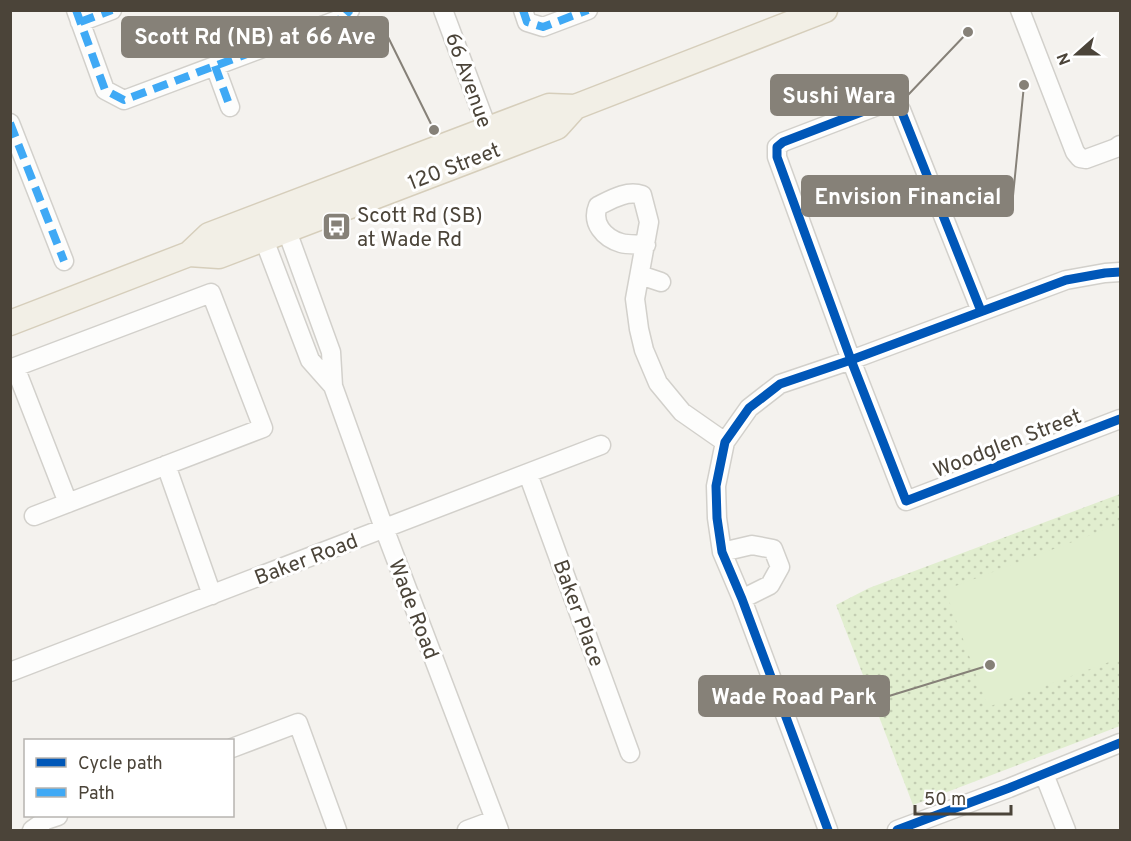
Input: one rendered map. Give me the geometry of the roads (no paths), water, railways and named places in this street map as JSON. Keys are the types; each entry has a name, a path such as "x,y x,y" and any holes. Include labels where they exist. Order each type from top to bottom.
{"main road":[{"name":"120 Street","path":"10,323 189,254 219,256 260,228 491,140 556,127 575,107 825,10"}],"street":[{"path":"112,10 78,16 105,90 124,100 343,18 350,10"},
{"name":"66 Avenue","path":"443,10 491,140"},
{"path":"523,10 528,22 543,27 588,10"},
{"path":"1020,10 1075,152 1080,158 1086,159 1120,145"},
{"path":"215,66 230,107"},
{"path":"851,360 777,157 777,147 783,142 874,107 895,103 901,110 981,311"},
{"path":"10,123 64,261"},
{"name":"Wade Road","path":"283,219 331,352 333,386 496,825"},
{"name":"Wade Road","path":"260,228 310,360 333,386"},
{"path":"646,245 635,299 644,350 658,383 682,412 725,442"},
{"path":"828,831 742,599 722,552 717,518 716,486 725,442 749,408 780,384 1066,280 1120,272"},
{"path":"640,275 661,282"},
{"path":"34,516 68,503 165,465 263,428 211,293 15,367 68,503"},
{"name":"Woodglen Street","path":"851,360 906,501 1120,419"},
{"name":"Baker Road","path":"10,672 601,445"},
{"path":"165,465 212,595"},
{"name":"Baker Place","path":"528,474 630,753"},
{"path":"722,552 752,544 773,549 780,567 770,585 742,599"},
{"path":"234,747 298,723 337,831"},
{"path":"897,831 1120,743"},
{"path":"1044,774 1065,831"},
{"path":"32,831 46,820 55,817"},
{"path":"467,831 496,825"}],"place":[{"name":"Sushi Wara","path":"968,32"},
{"name":"Envision Financial","path":"1024,85"},
{"name":"Scott Rd (NB) at 66 Ave","path":"434,130"},
{"name":"Scott Rd (SB) at Wade Rd","path":"336,227"},
{"name":"Wade Road Park","path":"990,665"}]}
